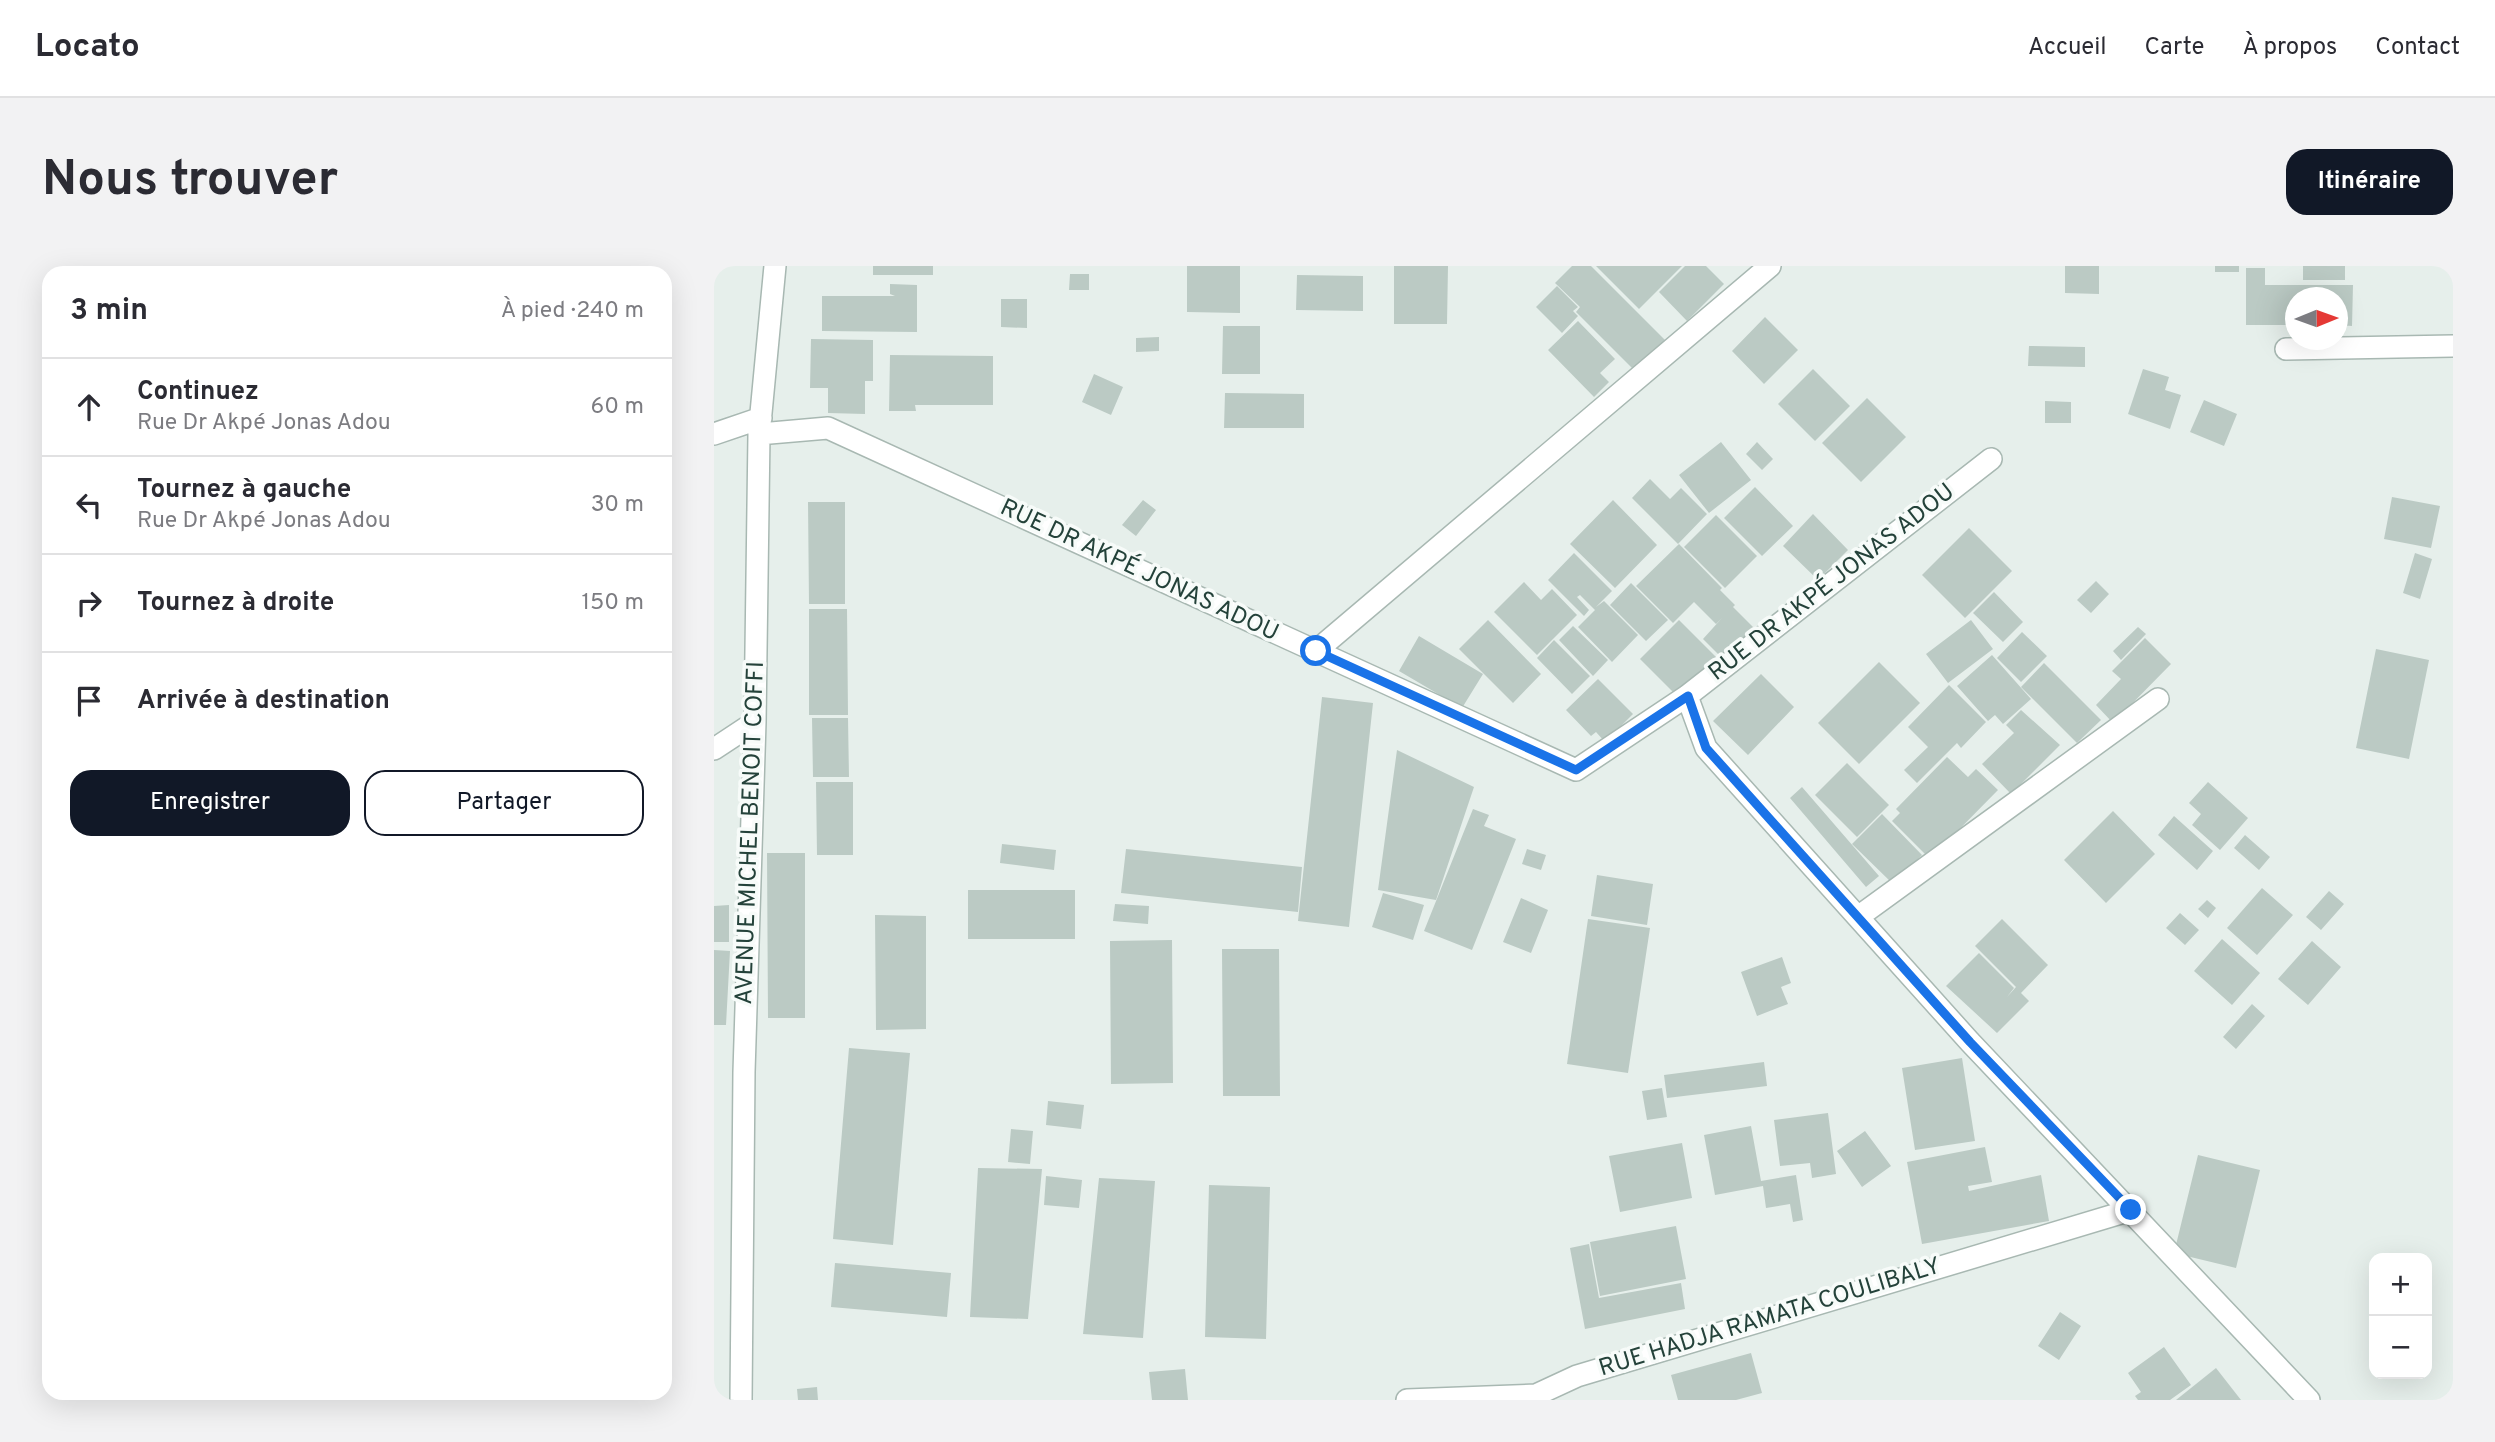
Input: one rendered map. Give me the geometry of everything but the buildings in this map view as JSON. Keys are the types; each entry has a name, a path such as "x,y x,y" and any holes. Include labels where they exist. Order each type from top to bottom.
{"street":[{"name":"AVENUE MICHEL BENOIT COFFI","path":"741,1400 744,1072 755,722 760,426 775,266"},
{"path":"1316,651 1770,266"},
{"path":"2348,348 2453,346"},
{"name":"RUE DR AKPÉ JONAS ADOU","path":"714,434 760,426 828,428 1576,770 1688,696 1991,459"},
{"path":"1688,696 1706,748 1970,1042 2309,1400"},
{"path":"1858,917 2158,699"},
{"path":"714,749 755,722"},
{"name":"RUE HADJA RAMATA COULIBALY","path":"1407,1400 1535,1395 1577,1376 2131,1210"}],"route":[{"path":"1316,651 1576,770 1688,696 1706,748 1970,1042 2131,1210"}]}
